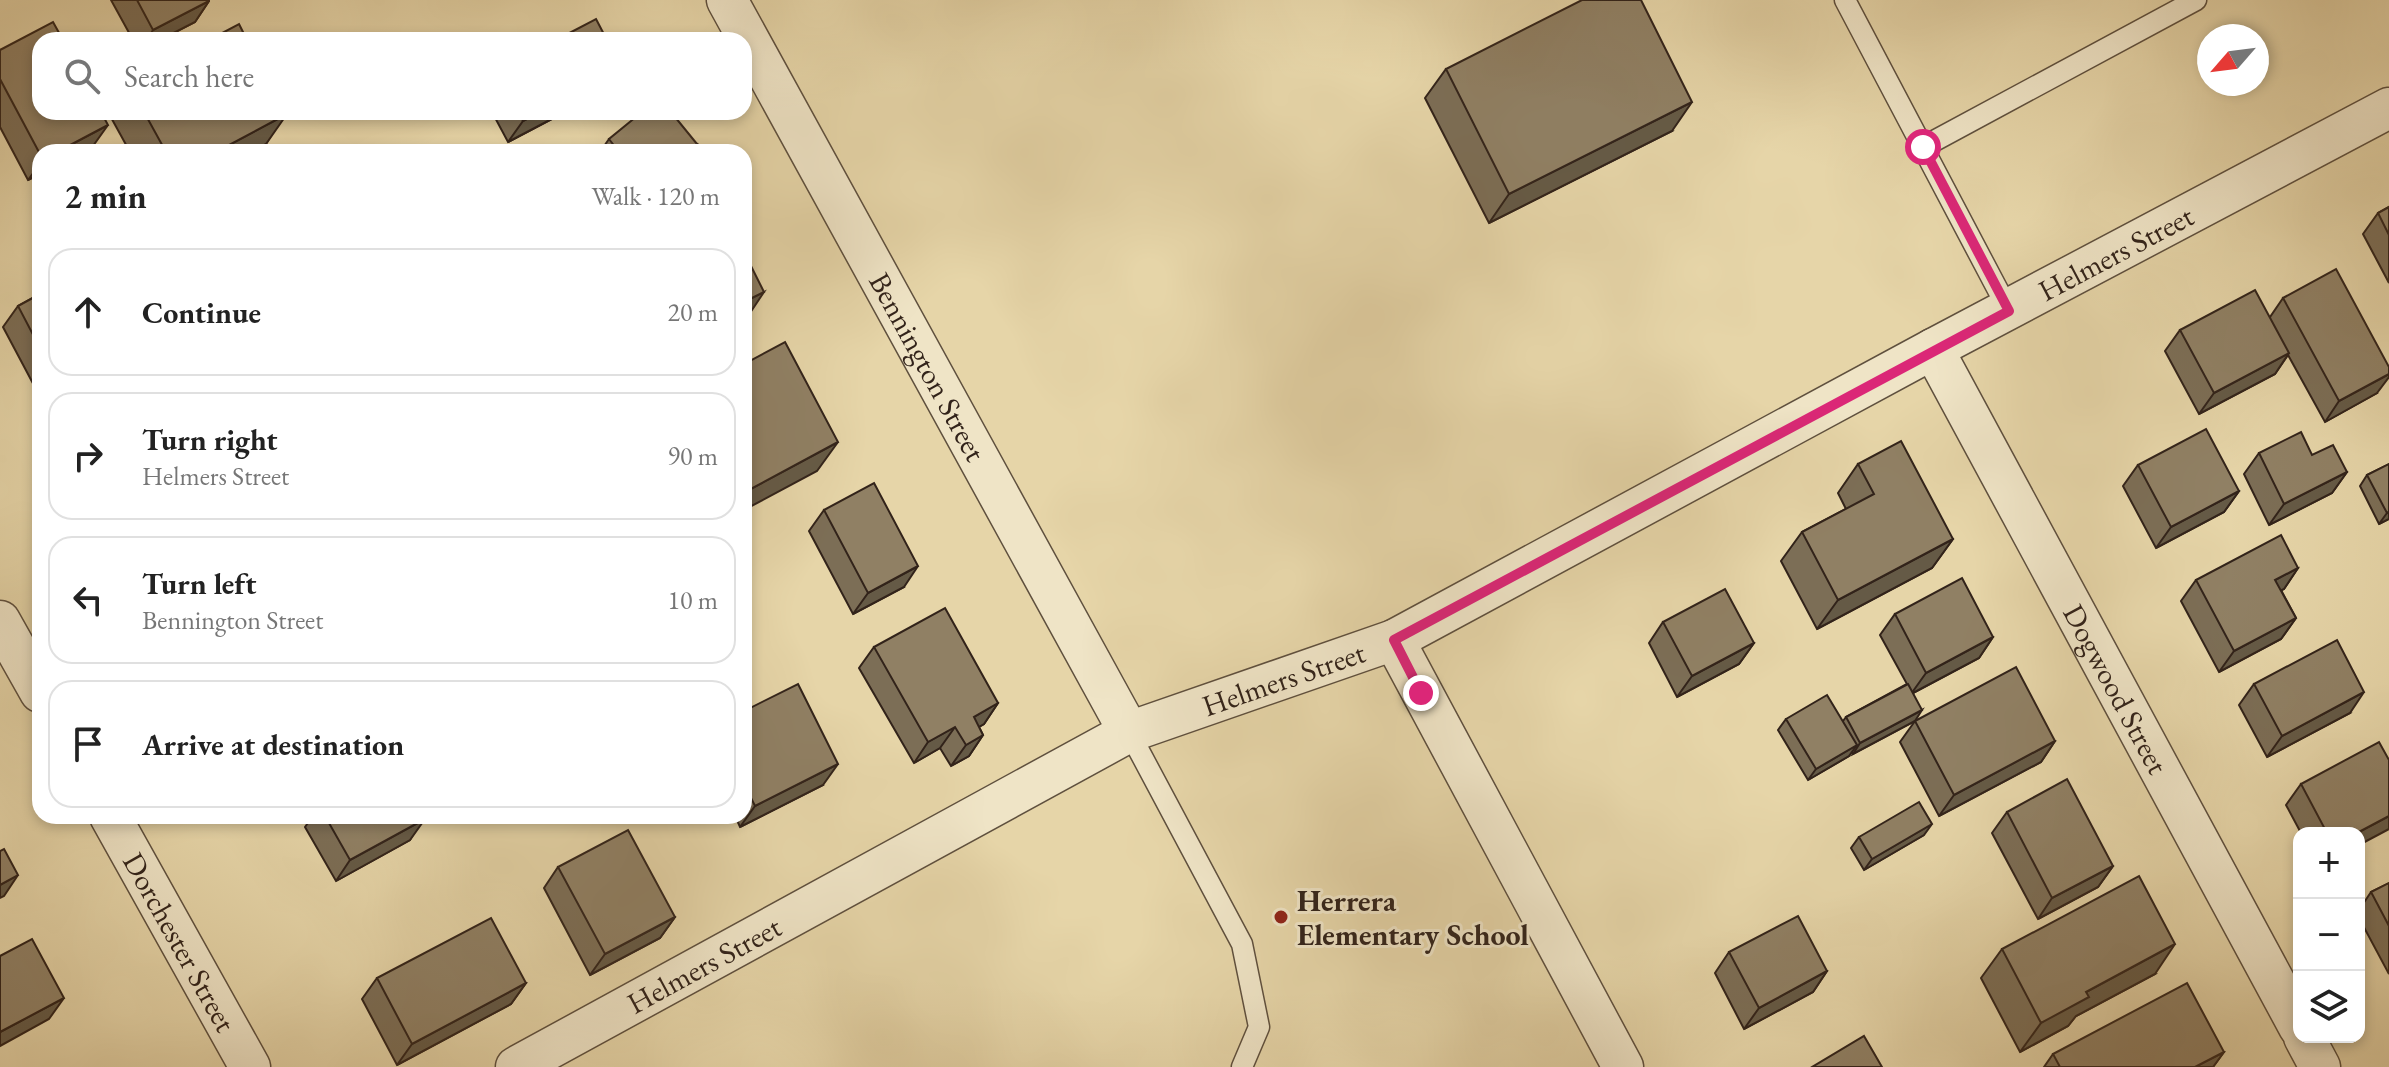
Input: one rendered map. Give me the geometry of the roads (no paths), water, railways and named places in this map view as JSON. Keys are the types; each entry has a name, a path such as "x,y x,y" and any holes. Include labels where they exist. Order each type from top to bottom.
{"street":[{"name":"Bennington Street","path":"727,0 745,32"},
{"name":"Bennington Street","path":"752,46 1129,732"},
{"name":"Helmers Street","path":"516,1067 1129,732 1394,640 1933,349 2389,108"},
{"name":"Dogwood Street","path":"1933,349 2293,1016"},
{"path":"0,621 32,678"},
{"path":"1394,640 1617,1065"},
{"name":"Dorchester Street","path":"114,824 250,1067"},
{"path":"2307,1043 2320,1067"}],"lane":[{"path":"1845,0 2009,311"},
{"path":"1923,147 2196,0"},
{"path":"1129,732 1242,944 1259,1027 1242,1067"}],"place":[{"name":"Herrera Elementary School","path":"1281,917"}]}
